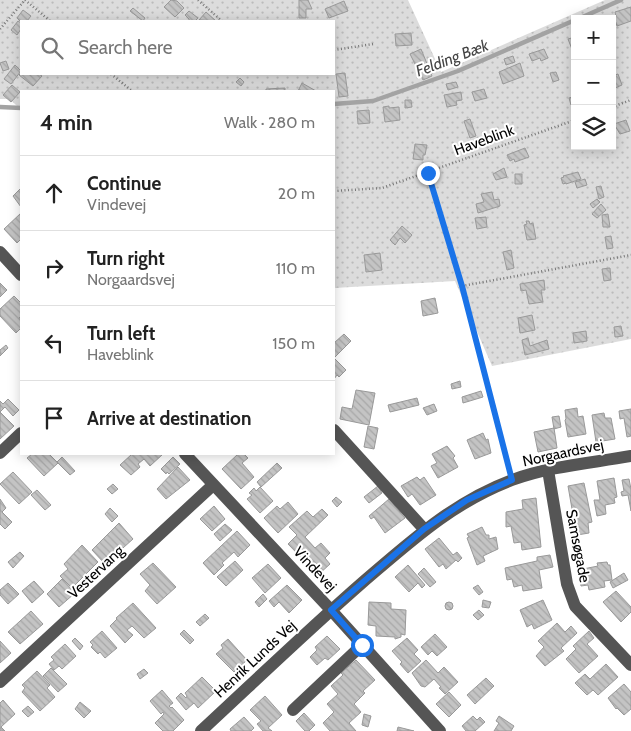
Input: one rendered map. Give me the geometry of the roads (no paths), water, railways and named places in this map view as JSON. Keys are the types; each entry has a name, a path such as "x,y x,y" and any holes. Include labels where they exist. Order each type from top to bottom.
{"street":[{"path":"0,252 20,274"},
{"path":"335,431 424,529"},
{"path":"0,453 20,434"},
{"name":"Vindevej","path":"185,455 331,610 440,731"},
{"name":"Norgaardsvej","path":"331,610 424,529 467,500 512,480 548,470 631,456"},
{"name":"Samsøgade","path":"548,470 567,584 575,606 631,665"},
{"name":"Vestervang","path":"0,682 213,485"},
{"name":"Henrik Lunds Vej","path":"201,731 331,610"},
{"path":"293,710 362,645"}],"waterway":[{"name":"Felding Bæk","path":"587,15 621,0"},
{"name":"Felding Bæk","path":"335,104 373,101 458,71 571,22"},
{"name":"Felding Bæk","path":"0,107 20,108"}]}
